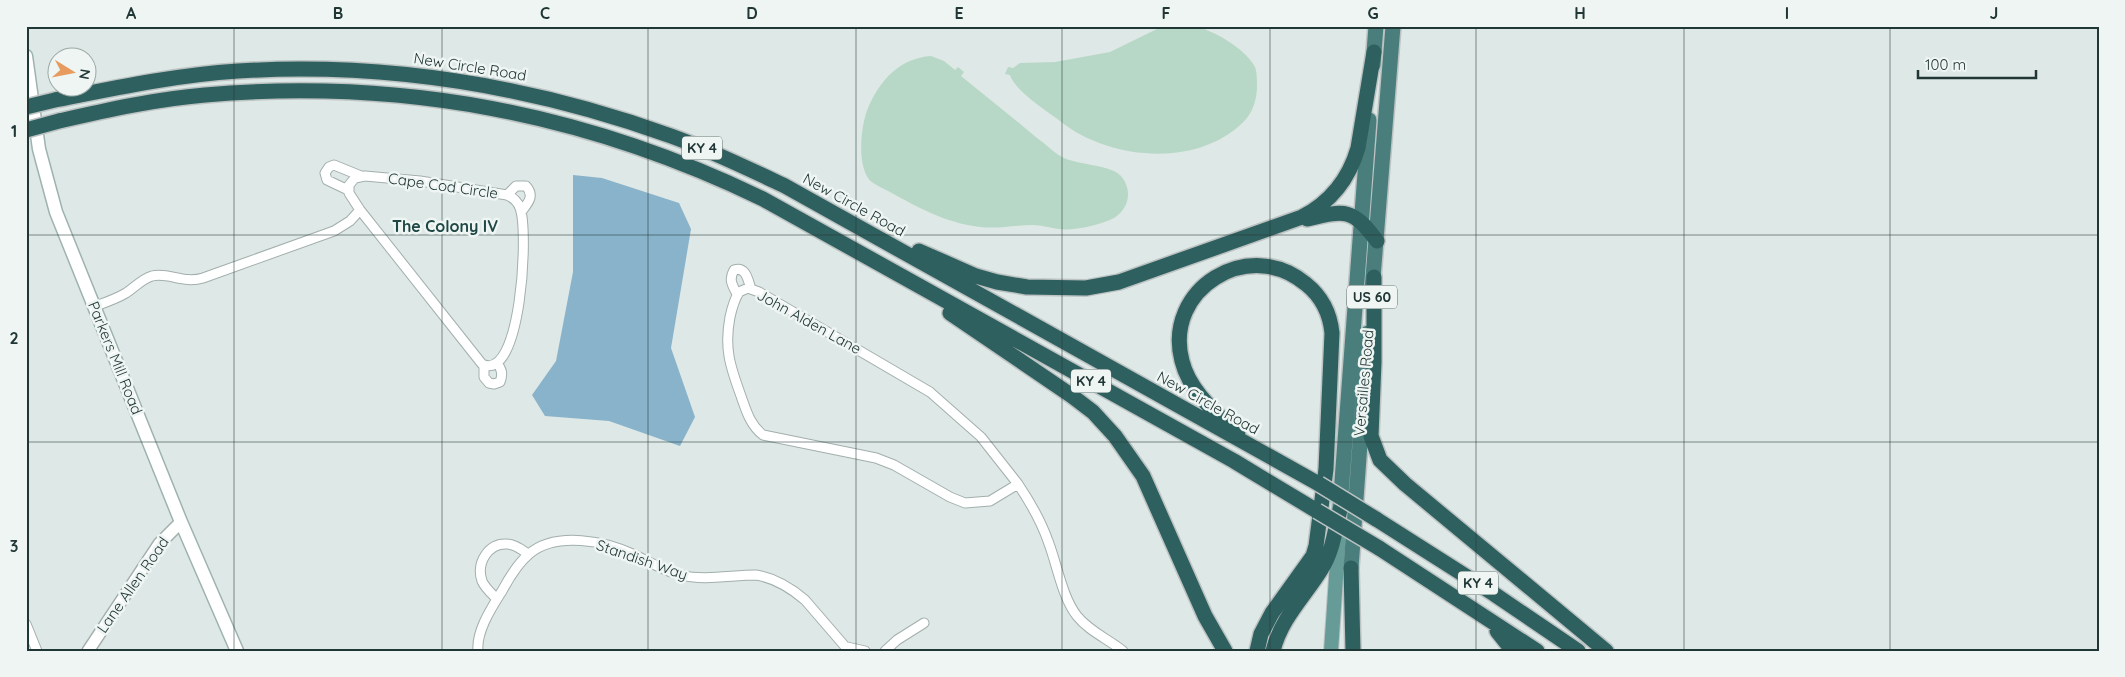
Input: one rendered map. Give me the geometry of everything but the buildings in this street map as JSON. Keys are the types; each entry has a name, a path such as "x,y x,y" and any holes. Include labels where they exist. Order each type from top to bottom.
{"highway":[{"name":"Versailles Road","path":"1340,510 1376,26"},
{"name":"Versailles Road","path":"1351,568 1393,26"},
{"path":"1291,222 1322,204 1344,182 1350,172 1358,148 1374,52"},
{"name":"New Circle Road","path":"26,108 55,100 192,76 279,69 383,73 477,84 576,105 672,136 785,186 1319,484 1494,594 1578,651"},
{"name":"KY 4","path":"26,130 116,108 174,99 262,91 340,91 452,101 533,116 588,130 630,144 721,179 763,199 864,254 1234,461 1379,548 1537,651"},
{"path":"833,213 976,276 1027,287 1059,289 1086,288 1119,282 1291,222 1341,212 1362,221 1377,241"},
{"path":"864,254 1066,391 1093,412 1144,476 1205,616 1225,651"},
{"path":"1258,651 1265,624 1306,565 1316,546 1326,469 1332,333 1331,320 1322,302 1297,276 1271,266 1245,265 1234,268 1210,280 1190,304 1183,317 1180,333 1182,362 1195,390 1218,415 1247,440 1281,464"},
{"path":"1374,277 1374,362 1370,425 1373,445 1380,460 1405,484 1606,651"},
{"path":"1273,651 1278,634 1286,618 1325,562 1340,510"},
{"path":"1351,568 1353,651"},
{"path":"1428,579 1491,625 1513,651"}],"main road":[{"name":"Parkers Mill Road","path":"26,56 39,149 56,212 181,522 237,651"},
{"name":"Versailles Road","path":"1331,651 1340,510"},
{"name":"Versailles Road","path":"1346,651 1351,568"}],"street":[{"name":"Cape Cod Circle","path":"348,190 328,180 325,173 329,168 334,165 360,176 420,181 507,195 516,200 521,212"},
{"path":"360,176 352,181 348,190 360,210 484,366 484,378 489,384 500,382 501,368 497,363"},
{"path":"484,366 497,363 508,344 522,295 524,252 521,212 530,201 532,195 526,186 516,186 507,195"},
{"path":"93,307 123,294 152,276 190,281 334,231 350,221 360,210"},
{"path":"737,294 730,276 734,270 743,270 747,275 751,289"},
{"name":"John Alden Lane","path":"1018,484 990,501 965,503 950,497 894,465 876,458 763,435 753,426 728,361 727,340 733,304 737,294 742,290 751,289 759,292 930,392 981,437 1018,484 1033,508 1048,539 1066,597 1072,609 1086,626 1123,651"},
{"name":"Lane Allen Road","path":"88,651 159,544 181,522"},
{"name":"Standish Way","path":"478,651 478,642 483,628 509,579 528,554 544,545 555,542 589,542 622,549 683,576 756,575 767,577 805,600 847,650"},
{"path":"498,599 482,581 480,570 484,556 494,547 506,544 519,548 528,554"},
{"path":"885,651 897,640 924,623"},
{"path":"26,624 37,651"},
{"path":"847,650 866,651"}],"green space":[{"path":"1163,26 1193,26 1209,31 1228,41 1244,53 1255,67 1257,79 1256,94 1253,107 1247,118 1228,134 1206,146 1181,152 1155,154 1129,151 1104,145 1080,134 1039,106 1024,94 1010,75 1005,74 1008,67 1013,68 1020,63 1055,62 1110,52"},
{"path":"931,56 944,61 955,70 958,67 964,72 961,76 1061,156 1070,160 1103,167 1121,176 1125,181 1128,193 1128,199 1123,210 1108,221 1079,228 1059,229 1040,225 980,227 956,222 933,214 872,182 865,171 861,153 862,133 868,108 879,88 892,72 910,61"}],"water":[{"path":"573,175 602,178 679,203 691,229 671,348 695,417 680,446 609,421 545,416 532,395 556,361 573,272"}],"district":[{"name":"The Colony IV","path":"445,226"}]}
